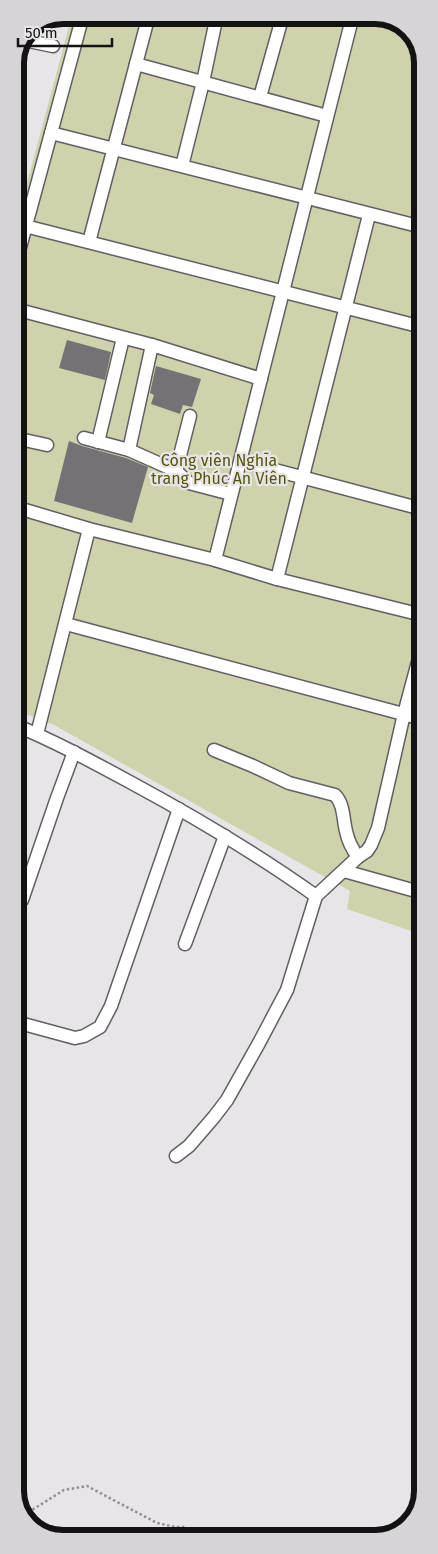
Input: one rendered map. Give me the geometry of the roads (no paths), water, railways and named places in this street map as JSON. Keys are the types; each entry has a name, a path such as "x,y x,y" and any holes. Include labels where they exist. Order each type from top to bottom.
{"street":[{"path":"24,230 80,24"},
{"path":"89,242 147,24"},
{"path":"182,166 215,24"},
{"path":"260,97 280,24"},
{"path":"215,560 351,24"},
{"path":"30,41 52,46"},
{"path":"136,64 327,116"},
{"path":"51,133 414,225"},
{"path":"277,579 369,215"},
{"path":"25,226 414,326"},
{"path":"24,311 152,345 261,379"},
{"path":"98,442 123,338"},
{"path":"129,450 152,345"},
{"path":"176,471 190,416"},
{"path":"84,438 129,450 176,471 189,483 232,494"},
{"path":"24,440 47,445"},
{"path":"241,462 414,506"},
{"path":"24,510 215,560 277,579 414,613"},
{"path":"38,734 89,528"},
{"path":"66,624 414,717"},
{"path":"176,1156 189,1146 227,1100 259,1043 287,990 316,896 372,845 378,828 414,677"},
{"path":"24,728 74,752 179,809 225,836 316,896"},
{"path":"214,750 253,766 288,784 336,795 341,804 348,840 358,857"},
{"path":"24,894 74,752"},
{"path":"24,1024 75,1038 91,1033 100,1027 111,1006 179,809"},
{"path":"185,944 225,836"},
{"path":"344,871 414,890"}],"park label":[{"name":"Công viên Nghĩa trang Phúc An Viên","path":"219,469"}]}
